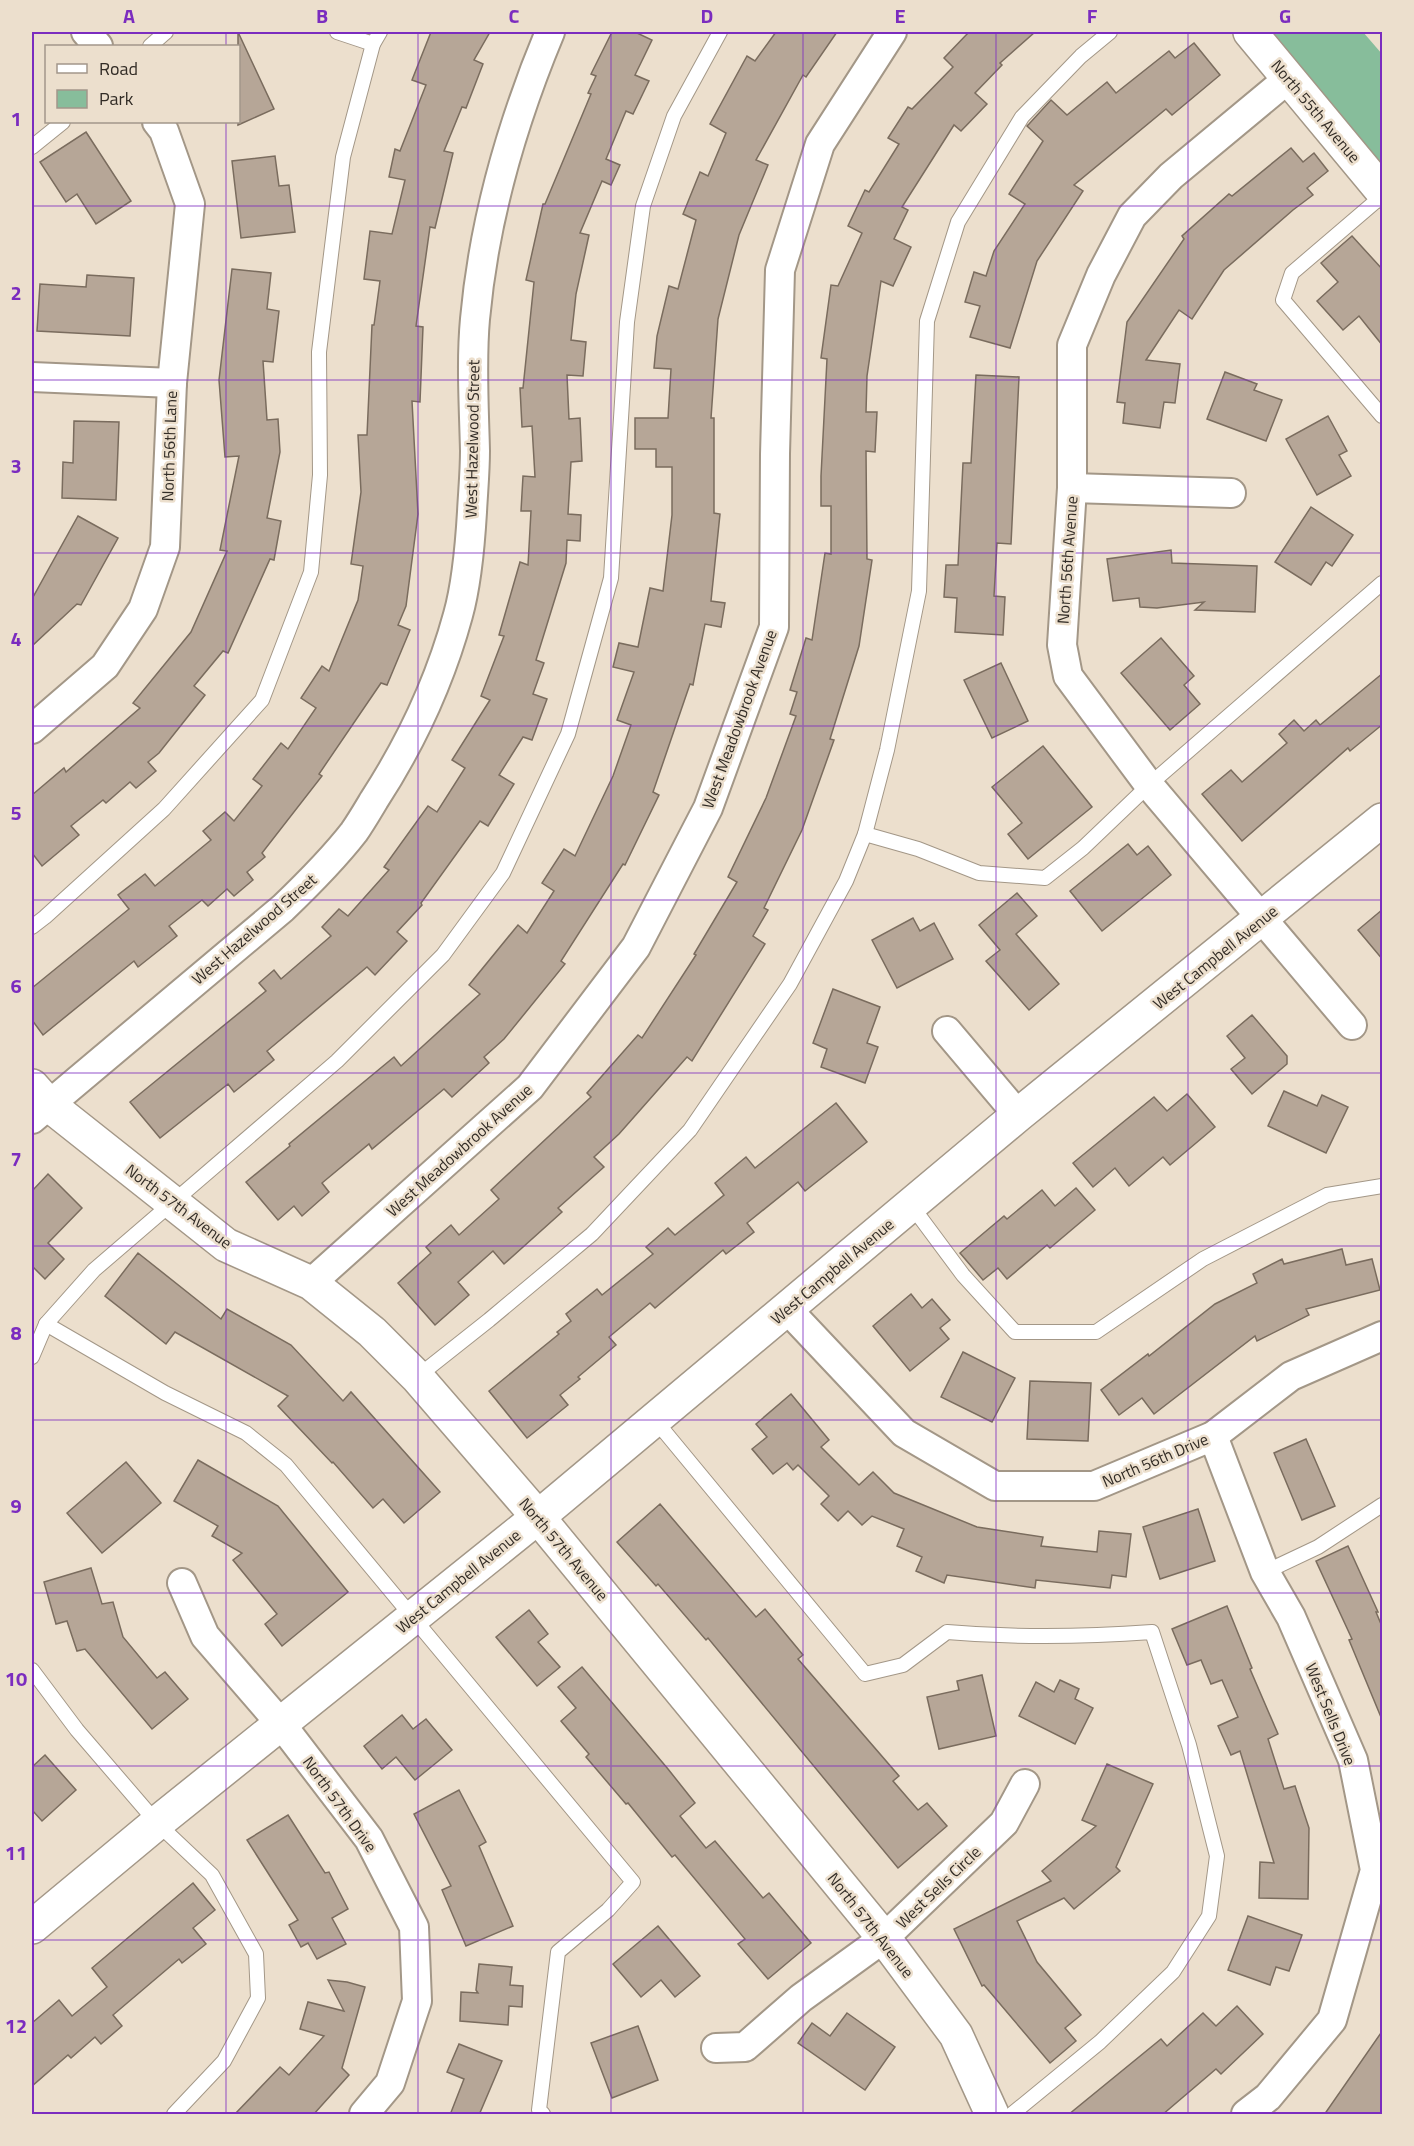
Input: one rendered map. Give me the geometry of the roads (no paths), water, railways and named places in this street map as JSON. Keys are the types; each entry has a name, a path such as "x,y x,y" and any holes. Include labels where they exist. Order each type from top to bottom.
{"street":[{"path":"86,32 97,45"},
{"name":"West Hazelwood Street","path":"37,1103 283,908 355,831 411,738 459,614 472,516 475,454 473,380 475,321 481,270 500,175 535,67 550,32"},
{"name":"West Meadowbrook Avenue","path":"311,1283 530,1087 636,947 708,808 774,627 775,454 780,270 820,144 892,32"},
{"name":"North 55th Avenue","path":"1250,32 1383,191"},
{"name":"North 56th Avenue","path":"1289,78 1171,176 1132,216 1101,275 1072,345 1072,488 1062,645 1068,676 1149,785 1352,1025"},
{"name":"North 56th Lane","path":"32,729 105,666 143,609 165,547 172,384 190,204 164,130 158,123"},
{"path":"32,376 172,384"},
{"path":"1072,488 1231,493"},
{"name":"West Campbell Avenue","path":"34,1920 538,1517 1018,1115 1383,820"},
{"path":"947,1031 1018,1115"},
{"name":"North 57th Avenue","path":"37,1103 226,1245 311,1283 372,1332 417,1377 538,1517 884,1938 956,2035 992,2115"},
{"name":"North 56th Drive","path":"787,1309 904,1432 995,1486 1094,1486 1213,1436 1291,1376 1383,1336"},
{"name":"West Sells Drive","path":"1213,1436 1265,1572 1291,1617 1353,1760 1375,1870 1332,2020 1268,2097 1246,2115"},
{"name":"North 57th Drive","path":"182,1583 205,1636 281,1724 369,1839 414,1927 417,2001 390,2083 364,2115"},
{"name":"West Sells Circle","path":"716,2048 745,2047 801,1998 884,1938 1004,1824 1025,1784"}],"lane":[{"path":"151,45 166,32"},
{"path":"32,927 164,808 262,700 311,572 320,475 319,352 344,157 377,38 338,32"},
{"path":"32,1357 46,1324 94,1270 338,1061 443,955 503,873 568,734 611,578 627,322 643,206 674,116 720,32"},
{"path":"417,1377 592,1234 690,1130 790,984 846,881 865,834 887,750 919,591 927,321 958,222 1022,117 1081,56 1110,32"},
{"path":"32,147 62,123"},
{"path":"1383,196 1292,273 1283,300 1383,416"},
{"path":"865,834 918,849 979,873 1045,878 1083,848 1149,785 1383,583"},
{"path":"911,1205 963,1275 1015,1332 1096,1332 1203,1259 1316,1200 1327,1195 1383,1186"},
{"path":"46,1324 165,1393 246,1433 286,1465 633,1882 608,1910 558,1952 539,2110 543,2115"},
{"path":"655,1420 866,1674 903,1665 946,1632 1010,1636 1152,1632 1189,1745 1217,1856 1209,1916 1173,1972 1100,2042 1012,2115"},
{"path":"1265,1572 1318,1547 1383,1505"},
{"path":"32,1670 77,1730 157,1823 212,1875 256,1954 258,1998 224,2061 174,2115"}]}
